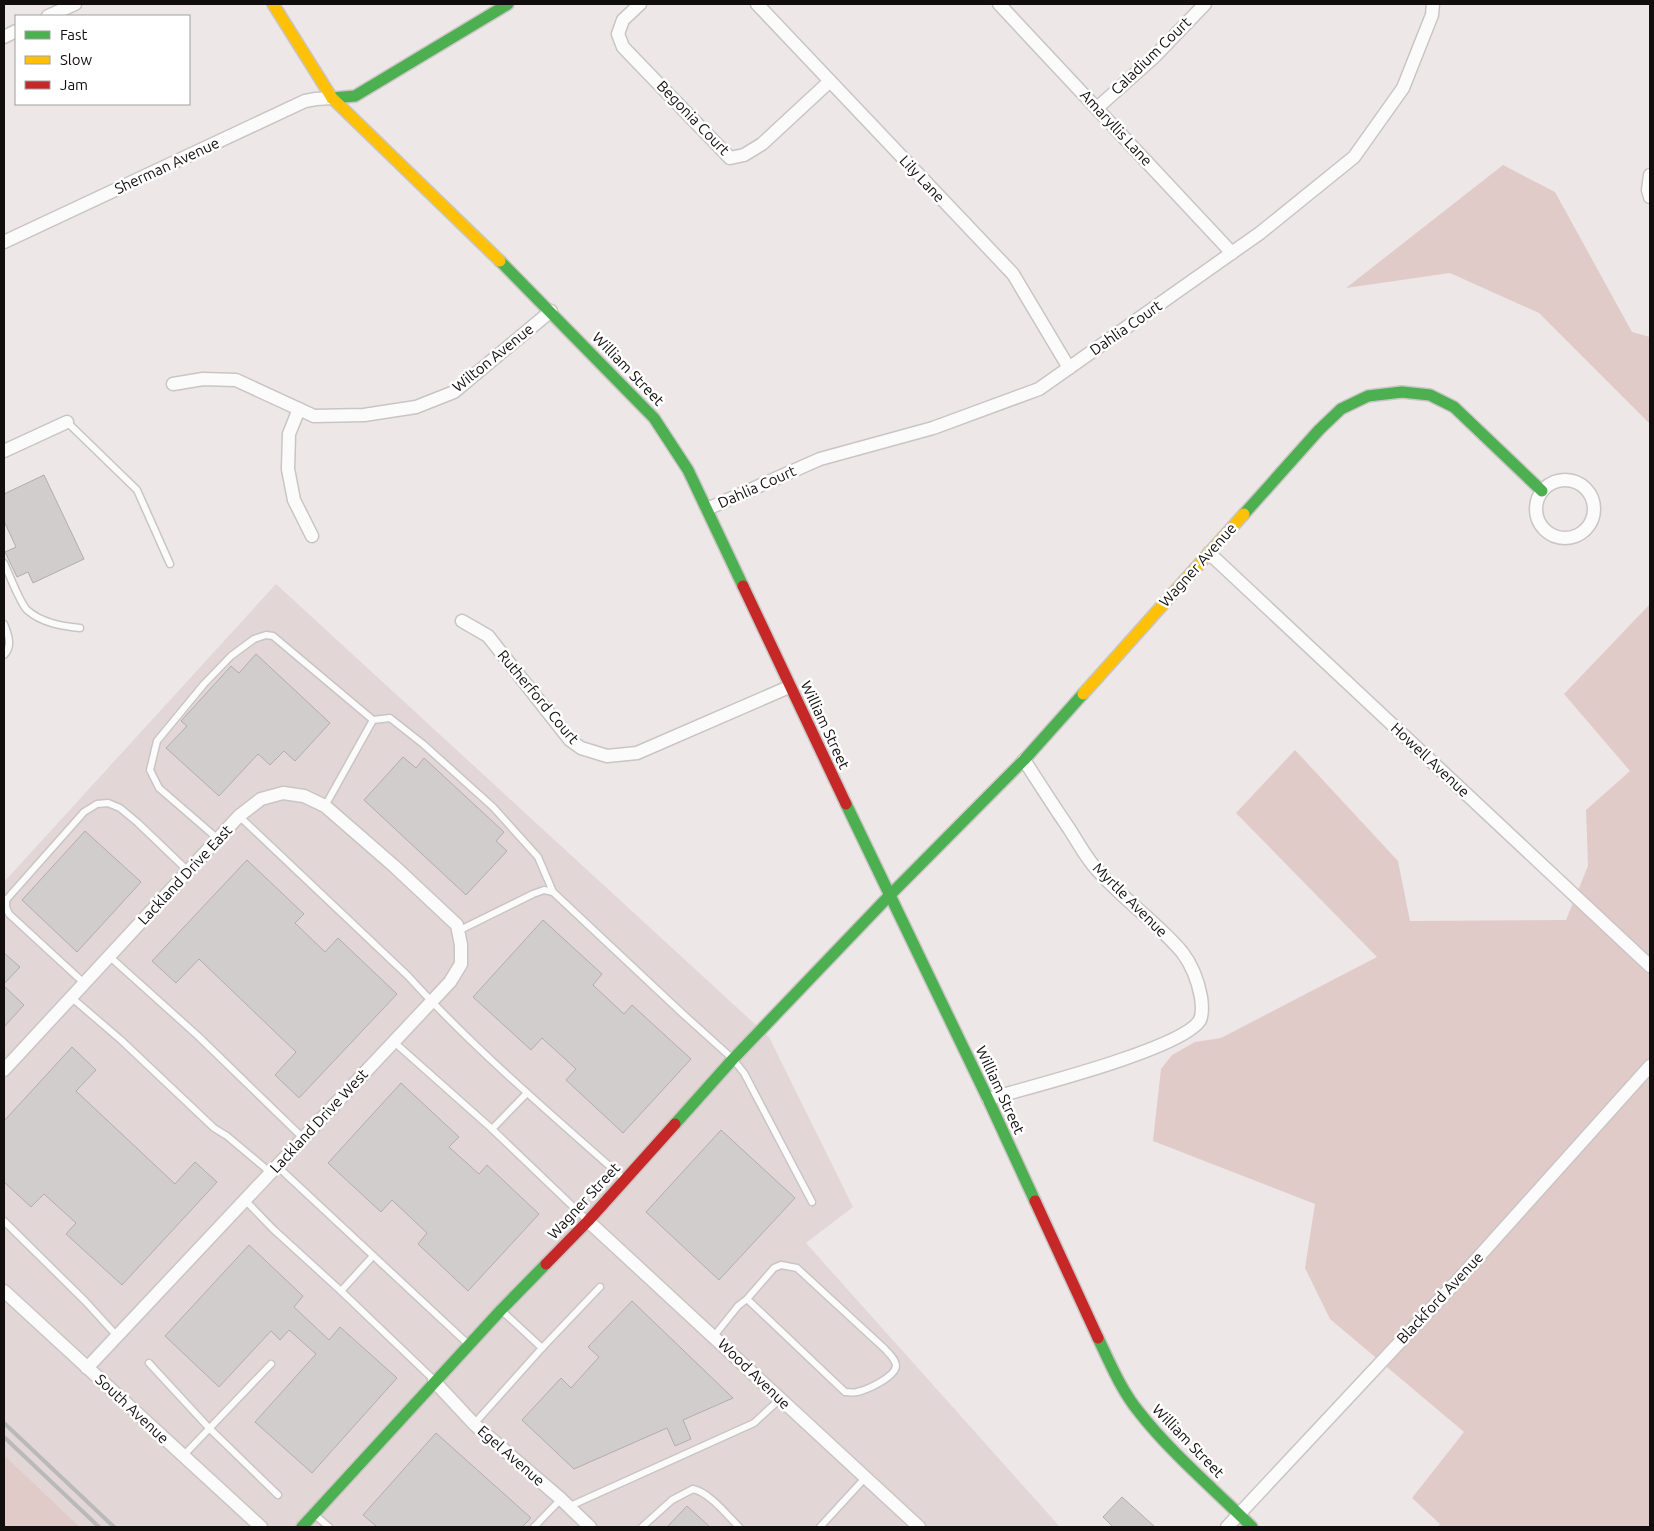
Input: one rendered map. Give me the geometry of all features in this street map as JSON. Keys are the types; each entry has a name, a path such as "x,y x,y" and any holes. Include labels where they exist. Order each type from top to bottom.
{"street":[{"path":"50,15 75,4"},
{"name":"William Street","path":"272,4 332,98 551,311 654,418 688,470 789,687 988,1099 1116,1376 1138,1410 1164,1440 1252,1527"},
{"path":"332,98 355,96 508,4"},
{"name":"Begonia Court","path":"640,4 623,20 620,27 618,34 623,47 730,158 744,155 762,144 830,81"},
{"name":"Lily Lane","path":"757,4 1013,274 1069,368"},
{"name":"Amaryllis Lane","path":"999,4 1232,252"},
{"name":"Caladium Court","path":"1097,108 1153,58 1205,4"},
{"name":"Dahlia Court","path":"707,508 820,459 933,428 1039,389 1260,233 1354,157 1403,88 1432,16 1433,4"},
{"name":"Sherman Avenue","path":"4,242 305,101 332,98"},
{"path":"1650,175 1648,183 1650,197"},
{"name":"Wilton Avenue","path":"173,384 203,379 236,380 314,416 364,415 416,407 454,392 551,311"},
{"name":"Wagner Avenue","path":"889,896 1024,760 1319,430 1341,409 1368,396 1402,392 1430,395 1454,407 1542,492"},
{"path":"299,409 290,434 288,469 294,500 312,536"},
{"path":"4,451 67,422"},
{"path":"1562,480 1580,484 1587,489 1595,509 1588,528 1572,538 1551,535 1542,527 1536,510 1537,501 1542,492 1553,483 1562,480"},
{"name":"Howell Avenue","path":"1209,554 1650,966"},
{"name":"Rutherford Court","path":"462,621 488,636 570,740 581,748 607,756 637,753 789,687"},
{"name":"Myrtle Avenue","path":"988,1099 1142,1053 1177,1037 1200,1020 1202,1010 1198,983 1183,953 1109,884 1091,863 1024,760"},
{"name":"Lackland Drive East","path":"4,1070 239,816 261,799 283,793 304,796 325,806 394,866 456,925 458,931"},
{"name":"Wagner Street","path":"302,1527 500,1310 588,1220 734,1059 889,896"},
{"name":"Lackland Drive West","path":"87,1368 450,982 461,964 461,945 458,931"},
{"name":"Blackford Avenue","path":"1227,1527 1450,1288 1650,1066"},
{"name":"Wood Avenue","path":"588,1220 919,1527"},
{"name":"South Avenue","path":"4,1292 261,1527"},
{"name":"Egel Avenue","path":"434,1381 474,1424 590,1527"}],"lane":[{"path":"67,422 137,490 170,564"},
{"path":"4,564 26,609 42,620 58,626 80,628"},
{"path":"4,624 10,643 7,652 4,654"},
{"path":"218,839 159,788 150,770 157,741 204,684 231,656 254,639 266,635 273,636 373,720"},
{"path":"325,806 373,720 390,718 423,744 493,807 538,857 553,892 682,1014 734,1059 744,1074 812,1202"},
{"path":"84,983 9,914 5,908 6,900 84,812 97,804 108,803 120,808 188,871"},
{"path":"239,816 408,976 432,1002 527,1093 625,1179"},
{"path":"458,931 533,894 544,890 553,892"},
{"path":"109,956 198,1036 304,1138"},
{"path":"72,998 121,1040 214,1128 274,1170 374,1256 469,1344"},
{"path":"394,1042 492,1129 588,1220"},
{"path":"492,1129 527,1093"},
{"path":"245,1200 272,1229 341,1291 434,1381"},
{"path":"4,1221 85,1300 117,1336"},
{"path":"341,1291 374,1256"},
{"path":"714,1336 738,1306 774,1268 781,1265 797,1268 894,1358 896,1365 894,1370 884,1380 856,1393 845,1392 746,1299"},
{"path":"474,1424 600,1287"},
{"path":"500,1310 542,1348"},
{"path":"149,1363 209,1428 278,1495"},
{"path":"183,1456 271,1364"},
{"path":"534,1527 564,1503 754,1423 780,1399"},
{"path":"820,1527 865,1478"},
{"path":"642,1527 672,1500 693,1488 704,1493 739,1527"},
{"path":"314,1514 329,1527"}],"shaded area":[{"path":"1503,165 1555,192 1632,332 1650,337 1650,424 1539,313 1450,273 1346,288"},
{"path":"276,584 769,1037 853,1207 806,1243 1060,1527 80,1527 4,1455 4,882"},
{"path":"1650,604 1650,1527 1438,1527 1440,1524 1412,1498 1464,1432 1330,1319 1305,1268 1315,1204 1153,1141 1161,1069 1172,1055 1195,1042 1221,1038 1377,957 1236,813 1295,750 1398,861 1410,921 1566,920 1588,866 1586,810 1630,771 1564,694"},
{"path":"4,1455 80,1527 4,1527"}],"building":[{"path":"44,475 84,559 33,583 28,572 17,577 5,552 16,547 4,521 4,494"},
{"path":"256,654 330,723 295,761 284,751 270,765 258,754 219,796 166,748 187,726 181,721 231,666 239,673"},
{"path":"403,757 416,768 424,758 504,832 496,841 507,851 466,895 364,800"},
{"path":"85,831 141,882 77,952 22,900"},
{"path":"247,860 304,914 295,923 325,952 338,938 397,994 299,1098 275,1075 296,1052 199,959 176,983 152,961"},
{"path":"543,920 602,974 593,985 624,1014 632,1005 691,1059 623,1133 566,1080 576,1069 542,1038 531,1050 473,997"},
{"path":"4,953 20,967 4,984"},
{"path":"4,986 24,1005 4,1027"},
{"path":"72,1047 96,1070 76,1091 175,1184 195,1162 217,1182 122,1285 66,1234 76,1223 44,1194 31,1207 4,1182 4,1121"},
{"path":"401,1083 459,1137 449,1147 479,1174 487,1165 539,1214 468,1291 418,1244 427,1233 392,1200 381,1212 328,1163"},
{"path":"721,1130 795,1198 719,1280 646,1212"},
{"path":"249,1245 303,1296 294,1307 329,1340 340,1327 397,1378 312,1473 255,1422 316,1354 289,1330 280,1340 271,1331 219,1387 165,1336"},
{"path":"632,1301 733,1398 683,1420 691,1439 675,1446 667,1428 574,1469 522,1420 561,1378 571,1388 599,1357 588,1347"},
{"path":"436,1433 531,1518 522,1527 377,1527 363,1515"},
{"path":"1122,1497 1155,1527 1113,1527 1103,1517"},
{"path":"687,1506 710,1527 667,1527"}],"railway":[{"path":"4,1423 114,1527"},
{"path":"4,1437 99,1527"}],"traffic: fast":[{"path":"332,98 355,96 508,4"},
{"path":"500,261 654,418 688,470 743,586"},
{"path":"1244,514 1319,430 1341,409 1368,396 1402,392 1430,395 1454,407 1542,491"},
{"path":"675,1124 733,1059 889,896 1024,760 1083,694"},
{"path":"846,804 1035,1201"},
{"path":"302,1527 501,1310 546,1264"},
{"path":"1098,1338 1121,1386 1139,1412 1179,1457 1252,1527"}],"traffic: slow":[{"path":"273,4 332,98 500,261"},
{"path":"1083,694 1244,514"}],"traffic: jam":[{"path":"743,586 846,804"},
{"path":"546,1264 588,1221 675,1124"},
{"path":"1035,1201 1098,1338"}]}
